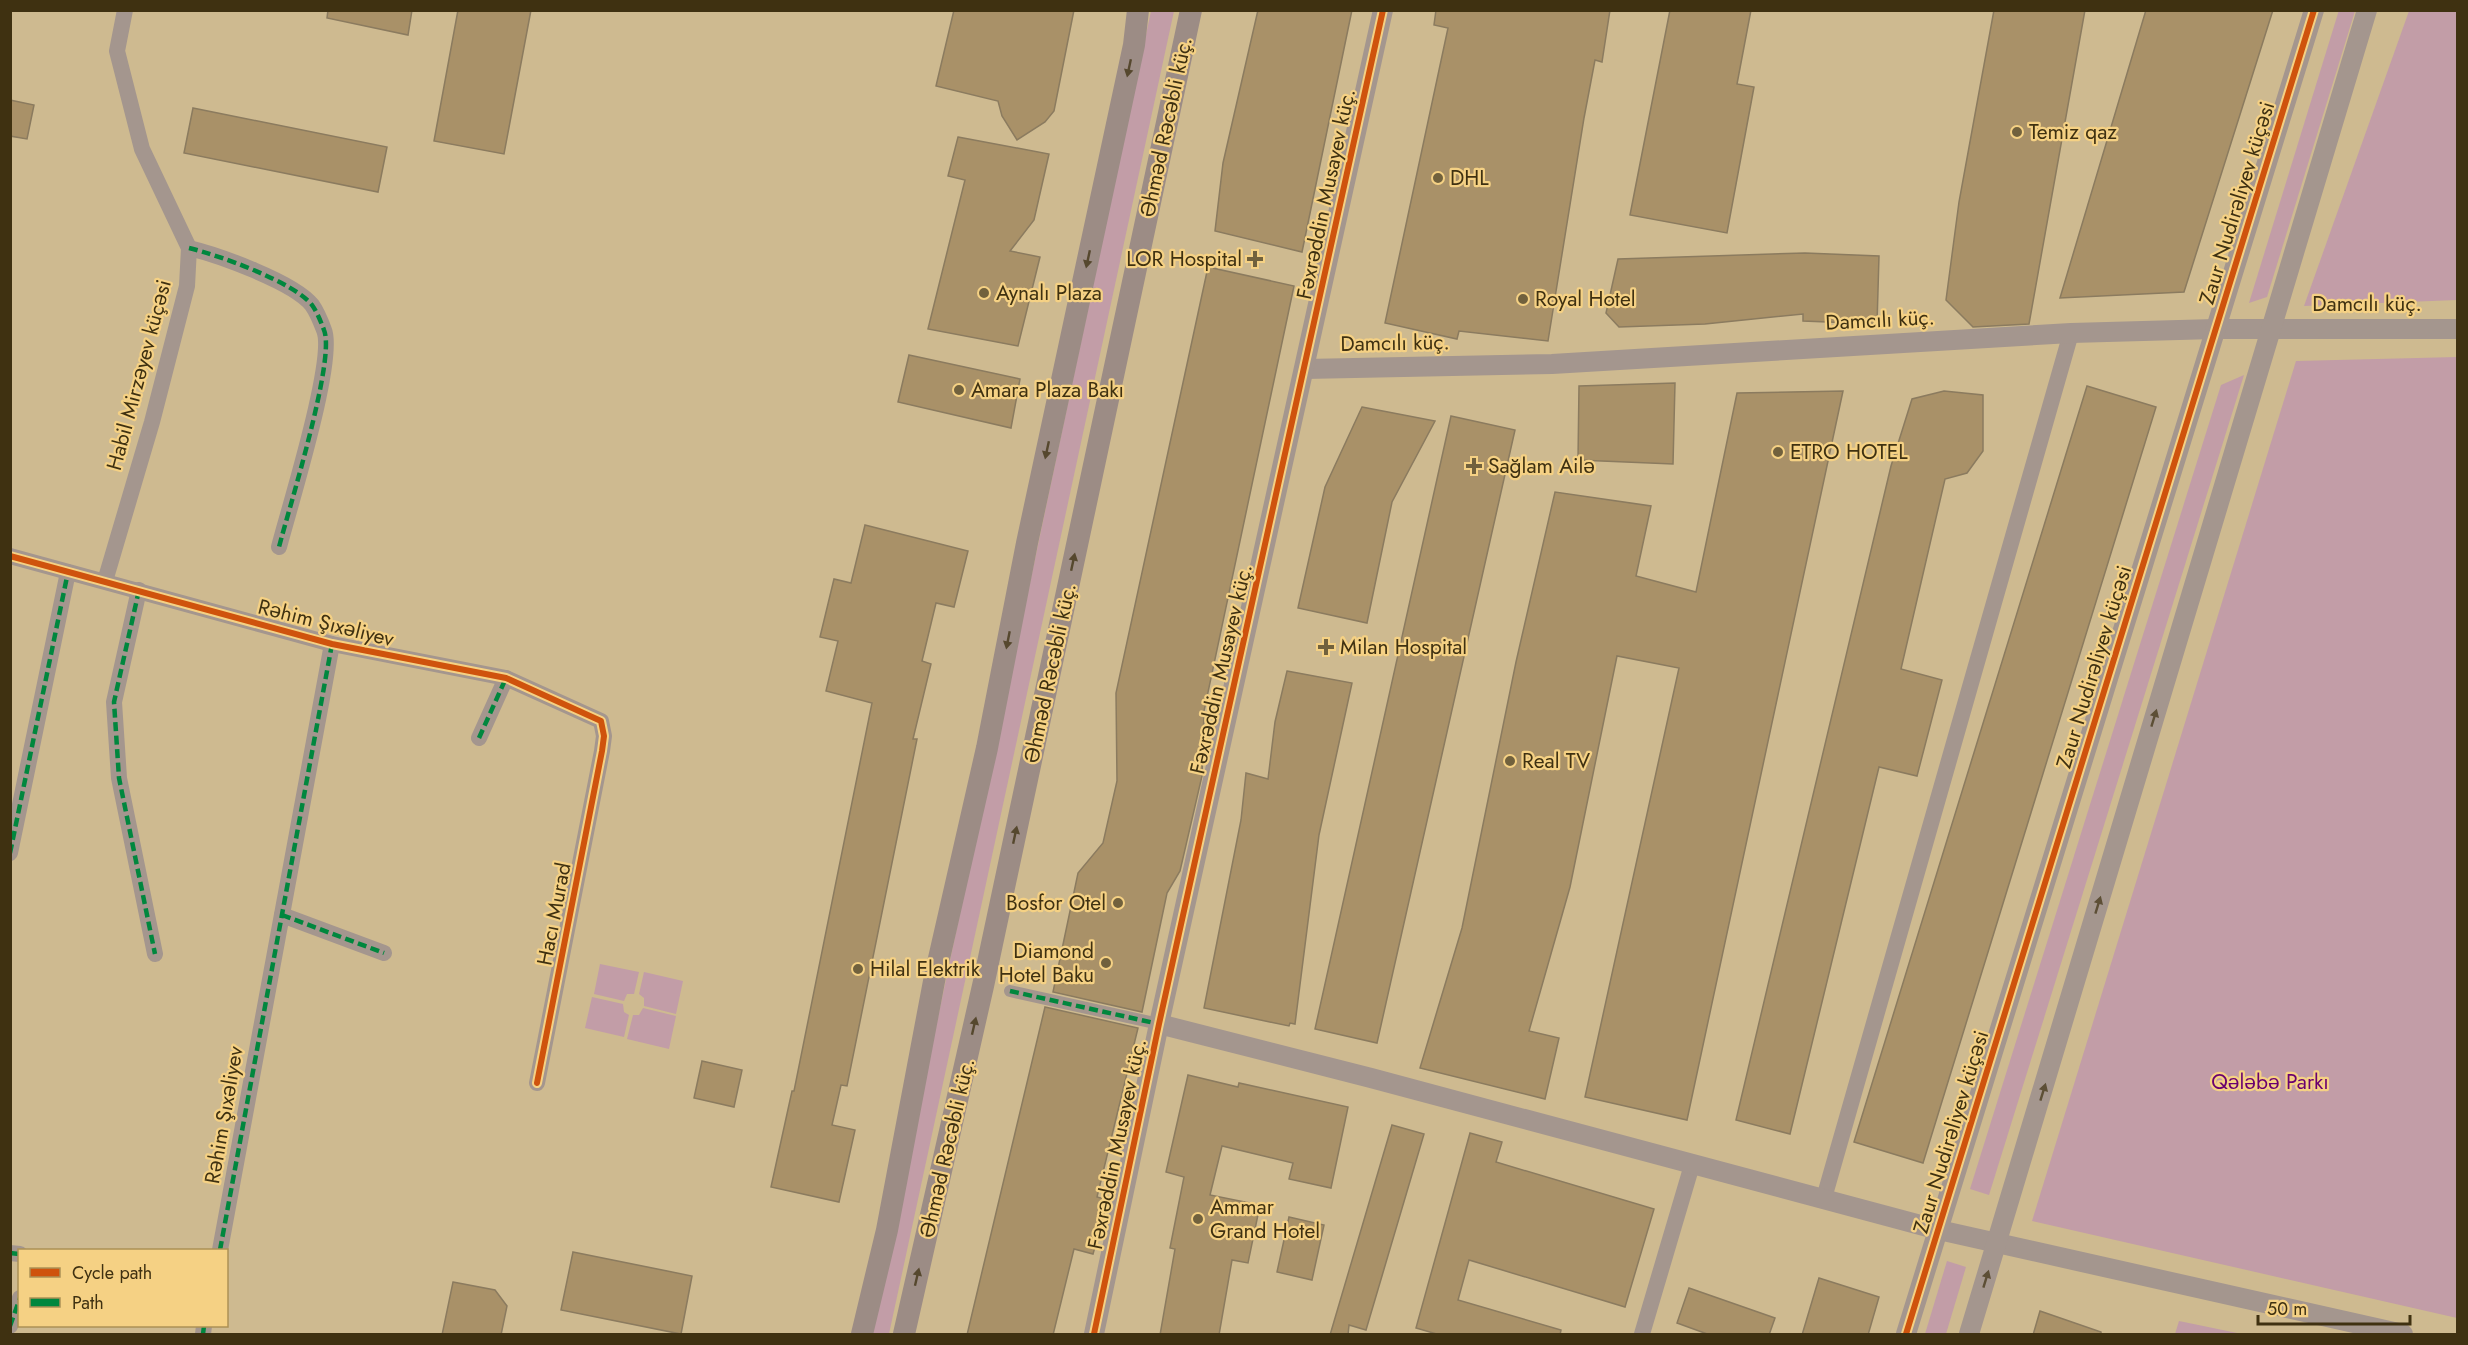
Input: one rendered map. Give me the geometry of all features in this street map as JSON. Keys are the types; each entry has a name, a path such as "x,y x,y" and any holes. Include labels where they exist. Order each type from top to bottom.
{"main road":[{"name":"Əhməd Rəcəbli küç.","path":"862,1335 887,1230 935,976 987,748 1027,543 1134,45 1138,10"},
{"name":"Əhməd Rəcəbli küç.","path":"904,1335 983,986 1191,10"}],"street":[{"name":"Habil Mirzəyev küçəsi","path":"105,581 152,422 182,308 187,286 189,248 150,167 136,128 117,51 125,10"},
{"name":"Fəxrəddin Musayev küç.","path":"1094,1335 1159,1024 1383,10"},
{"name":"Zaur Nudirəliyev küçəsi","path":"1906,1335 2314,10"},
{"path":"1969,1335 2367,10"},
{"path":"189,248 219,255 291,289 311,304 325,332 326,365 279,547"},
{"name":"Damcılı küç.","path":"1305,369 1552,364 2071,333 2271,328 2457,329"},
{"path":"1824,1198 2071,333"},
{"name":"Rəhim Şıxəliyev","path":"10,556 332,644 506,678 601,721 604,736 602,751"},
{"path":"10,853 68,572"},
{"path":"139,590 114,702 120,778 155,954"},
{"name":"Rəhim Şıxəliyev","path":"220,1249 332,644"},
{"path":"479,738 506,678"},
{"name":"Hacı Murad","path":"537,1083 602,751"},
{"path":"282,915 384,953"},
{"path":"1011,991 1159,1024 1371,1078 1939,1230 2403,1335"},
{"path":"1642,1335 1692,1165"},
{"path":"10,1326 18,1304"}],"green space":[{"path":"2339,10 2355,11 2267,297 2249,303"},
{"path":"1151,11 1174,11 889,1334 871,1334"},
{"path":"2409,11 2457,11 2457,300 2304,306"},
{"name":"Qələbə Parkı","path":"2457,357 2457,1318 2032,1221 2296,361"},
{"path":"2244,375 1989,1195 1970,1189 2221,385"},
{"path":"600,964 639,972 634,994 627,994 624,1001 594,994"},
{"path":"644,972 683,981 676,1014 644,1006 644,998 639,994"},
{"path":"592,997 623,1004 624,1012 629,1015 624,1037 585,1028"},
{"path":"643,1008 676,1016 669,1049 627,1039 633,1015 639,1015"},
{"path":"1947,1261 1966,1267 1946,1334 1925,1334"},
{"path":"2179,1321 2242,1334 2175,1334"}],"building":[{"path":"328,10 412,10 408,35 327,18"},
{"path":"458,10 531,10 504,154 434,141"},
{"path":"954,10 1074,10 1054,111 1045,122 1017,140 1002,116 998,101 936,86"},
{"path":"1258,10 1352,10 1302,252 1215,231 1223,163"},
{"path":"1436,10 1610,10 1602,62 1595,60 1584,118 1548,341 1459,331 1457,339 1385,323 1448,28 1434,25"},
{"path":"1670,10 1751,10 1737,84 1754,87 1727,233 1630,215"},
{"path":"1994,10 2085,10 2029,324 1973,327 1946,300 1959,202"},
{"path":"2146,10 2273,10 2184,292 2060,298"},
{"path":"10,100 34,105 27,139 10,136"},
{"path":"193,108 387,147 378,192 184,153"},
{"path":"958,137 1049,154 1034,220 1010,251 1040,257 1018,346 928,329 965,180 948,176"},
{"path":"1805,253 1879,256 1877,324 1803,321 1803,314 1705,324 1619,327 1606,313 1618,259"},
{"path":"1208,267 1294,286 1204,711 1202,776 1180,871 1167,893 1142,1012 1053,992 1078,873 1103,843 1117,781 1116,693"},
{"name":"Amara Plaza Bakı","path":"909,355 1020,379 1011,428 898,402"},
{"path":"1675,383 1673,464 1578,460 1579,386"},
{"path":"2087,386 2156,407 1923,1163 1854,1142"},
{"path":"1843,391 1687,1120 1585,1097 1679,668 1617,656 1570,887 1529,1031 1559,1038 1545,1099 1420,1068 1462,928 1516,662 1555,492 1651,506 1636,576 1696,592 1737,393"},
{"path":"1944,391 1983,395 1983,451 1967,473 1945,479 1901,669 1942,680 1917,776 1879,767 1790,1134 1736,1120 1891,466 1912,399"},
{"path":"1362,407 1435,421 1392,502 1367,623 1298,608 1325,487"},
{"path":"1451,416 1515,430 1377,1043 1315,1029"},
{"path":"865,525 968,551 954,607 936,603 922,661 931,664 913,739 917,739 847,1086 841,1085 832,1125 855,1130 839,1202 771,1187 792,1091 794,1091 872,703 826,691 838,641 820,637 834,579 851,583"},
{"path":"1287,671 1352,683 1319,835 1295,1024 1290,1023 1289,1026 1204,1008 1241,820 1246,773 1268,779 1275,722"},
{"path":"1045,1007 1138,1028 1097,1197 1108,1200 1093,1254 1074,1249 1053,1335 967,1335"},
{"path":"702,1061 742,1070 734,1107 694,1098"},
{"path":"1188,1075 1238,1087 1239,1083 1348,1107 1331,1188 1289,1179 1293,1163 1222,1146 1210,1195 1260,1205 1248,1263 1232,1260 1219,1335 1160,1335 1175,1249 1170,1248 1184,1177 1166,1172"},
{"path":"1392,1125 1424,1134 1366,1330 1349,1325 1348,1335 1330,1335"},
{"path":"1470,1133 1502,1142 1496,1162 1654,1209 1625,1307 1469,1260 1458,1300 1561,1330 1560,1335 1440,1335 1416,1328"},
{"path":"1289,1217 1324,1225 1312,1280 1277,1272"},
{"path":"573,1252 692,1276 681,1334 561,1310"},
{"path":"1819,1278 1879,1297 1868,1335 1802,1335"},
{"path":"453,1282 495,1290 507,1306 501,1335 442,1335"},
{"path":"1689,1288 1775,1318 1769,1335 1710,1335 1677,1323"},
{"path":"2040,1311 2101,1332 2101,1335 2033,1335"}],"marked path":[{"path":"189,248 236,263 289,287 312,305 324,330 326,346 318,401 279,547"},
{"path":"10,853 68,572"},
{"path":"139,590 114,702 119,778 155,954"},
{"path":"220,1249 332,644"},
{"path":"479,738 506,678"},
{"path":"282,915 384,953"},
{"path":"1010,991 1159,1024"},
{"path":"10,1253 18,1254"},
{"path":"10,1326 18,1304"},
{"path":"203,1334 204,1327"}],"cycle path":[{"path":"1094,1334 1159,1024 1383,10"},
{"path":"1906,1334 2314,10"},
{"path":"10,556 332,644 506,678 601,721 604,736 602,751 537,1083"}],"place":[{"name":"Temiz qaz","path":"2017,132"},
{"name":"DHL","path":"1438,178"},
{"name":"LOR Hospital","path":"1255,259"},
{"name":"Aynalı Plaza","path":"984,293"},
{"name":"Royal Hotel","path":"1523,299"},
{"name":"Amara Plaza Bakı","path":"959,390"},
{"name":"ETRO HOTEL","path":"1778,452"},
{"name":"Sağlam Ailə","path":"1474,466"},
{"name":"Milan Hospital","path":"1326,647"},
{"name":"Real TV","path":"1510,761"},
{"name":"Bosfor Otel","path":"1118,903"},
{"name":"Diamond Hotel Baku","path":"1106,963"},
{"name":"Hilal Elektrik","path":"858,969"},
{"name":"Ammar Grand Hotel","path":"1198,1219"}]}
